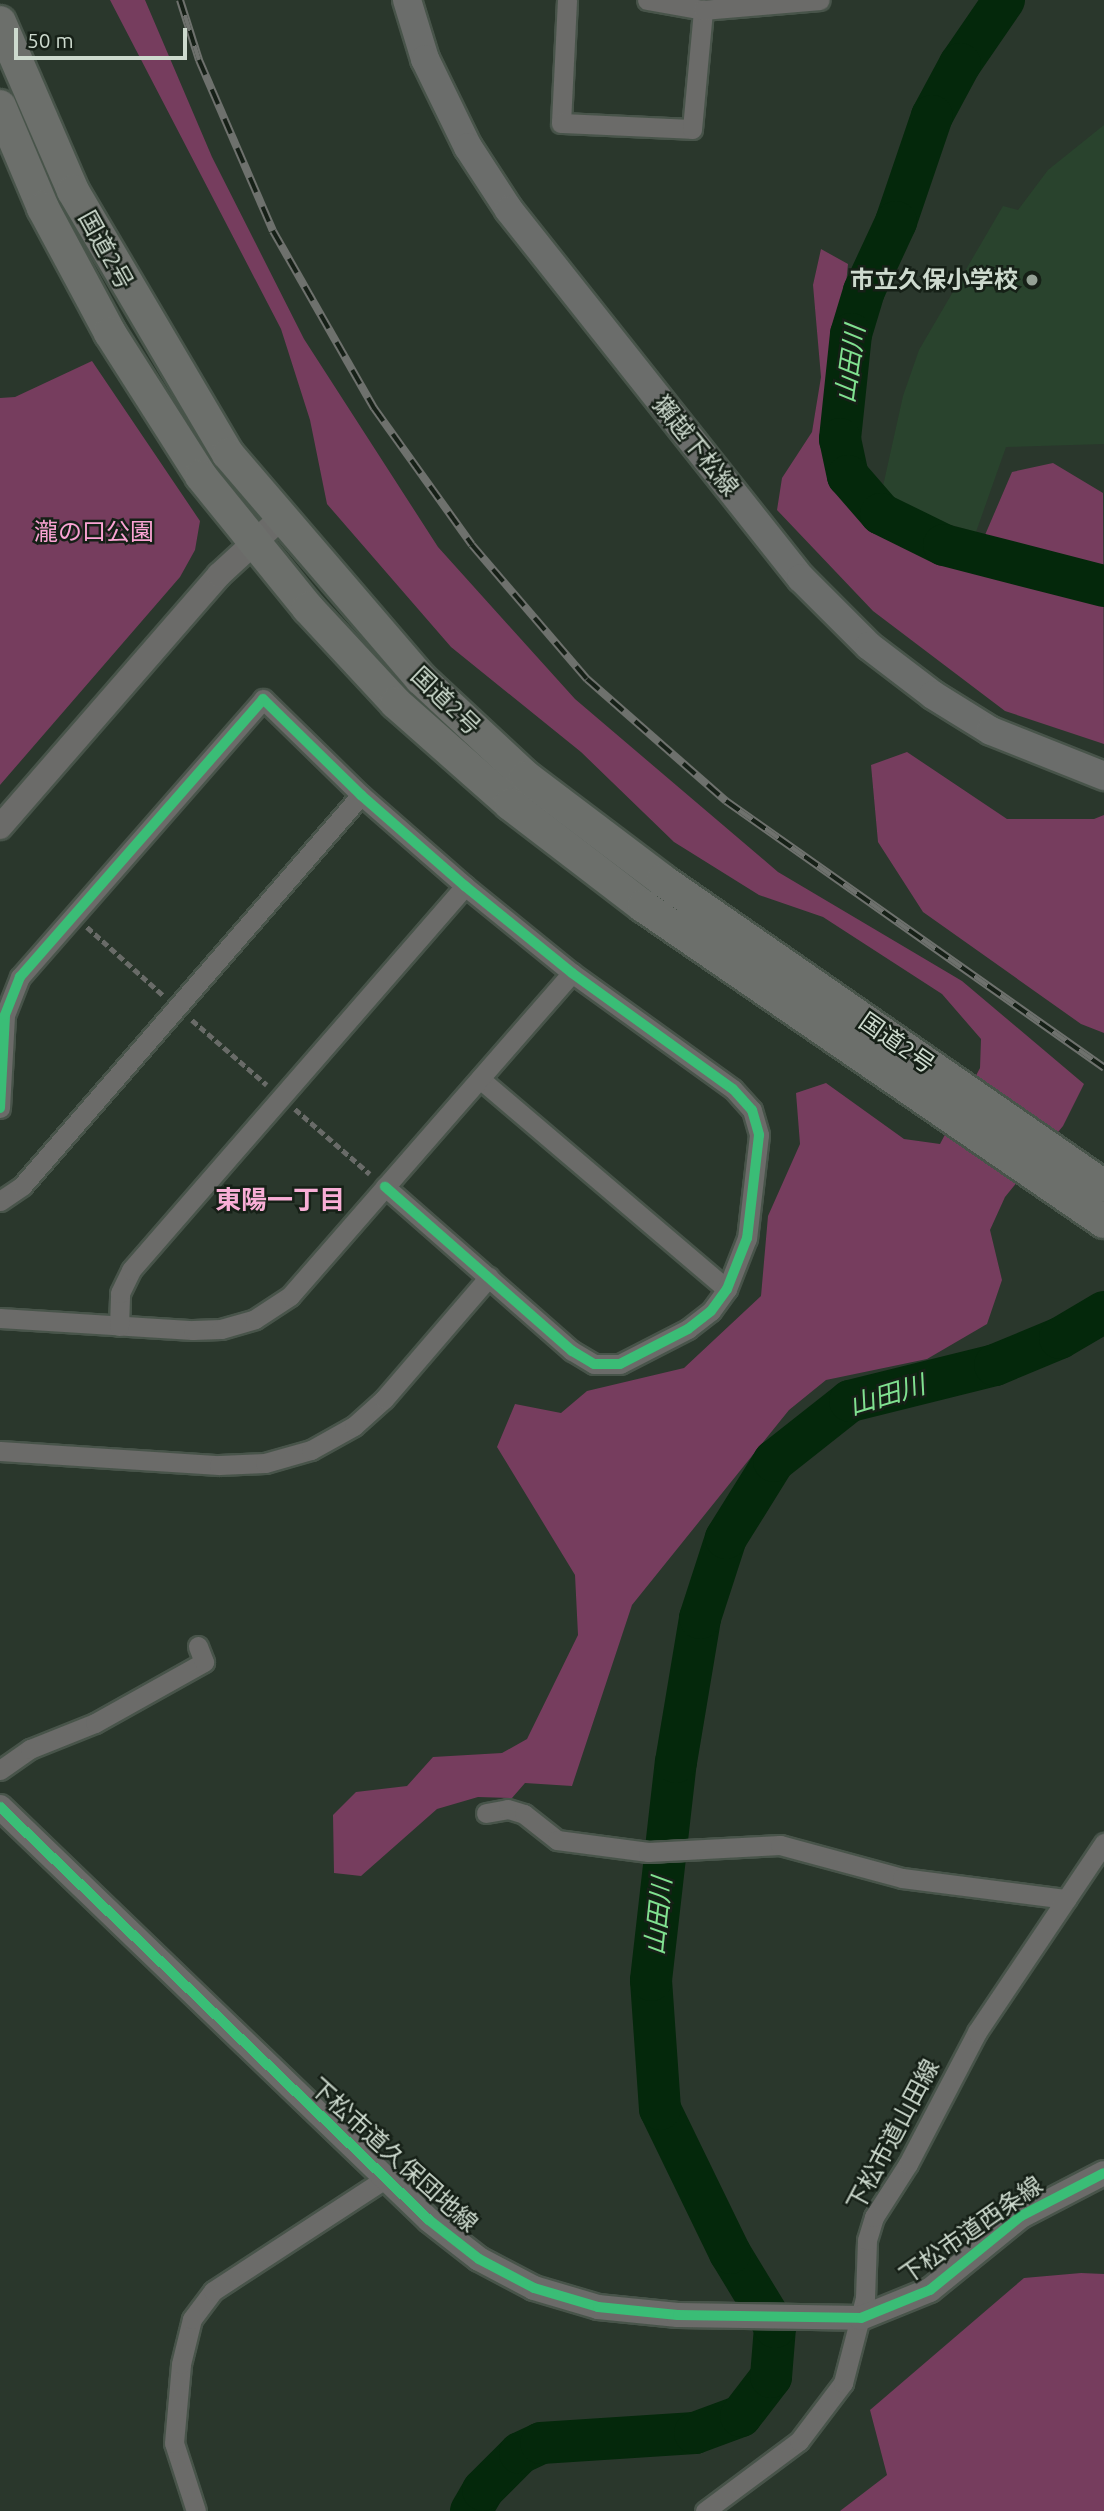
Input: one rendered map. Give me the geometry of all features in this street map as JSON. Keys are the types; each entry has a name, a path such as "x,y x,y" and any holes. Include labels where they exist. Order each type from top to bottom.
{"highway":[{"name":"国道2号","path":"0,22 73,191 142,314 228,454 280,519 421,679 526,777 938,1089 1104,1222"},
{"name":"国道2号","path":"0,106 43,208 110,333 201,476 253,541 396,703 510,804 643,906 938,1089 1104,1186"}],"main road":[{"name":"獺越下松線","path":"407,0 425,59 463,136 509,210 801,578 869,646 933,695 991,731 1104,776"}],"street":[{"path":"567,0 561,123 692,129 703,10"},
{"path":"647,0 703,10 820,0"},
{"path":"0,827 253,541 280,519"},
{"path":"0,1108 5,1016 20,977 263,699 361,795 465,886 572,973 733,1089 752,1111 759,1135 747,1238 727,1289 711,1311 688,1329 620,1364 594,1364 572,1351 385,1187"},
{"path":"0,1201 22,1186 361,795"},
{"path":"119,1326 120,1293 131,1270 465,886"},
{"path":"0,1318 221,1329 255,1319 290,1296 572,973"},
{"path":"480,1079 727,1289"},
{"path":"0,1451 219,1465 265,1463 311,1450 354,1426 384,1399 489,1278"},
{"path":"0,1770 30,1749 95,1723 204,1662 198,1646"},
{"name":"下松市道久保団地線","path":"0,1807 384,2179 479,2259 534,2288 598,2307 678,2315 814,2320 861,2318"},
{"path":"486,1813 508,1810 524,1814 557,1839 648,1852 780,1845 902,1878 1067,1899"},
{"name":"下松市道山田線","path":"705,2511 780,2457 818,2419 843,2383 869,2277 867,2240 874,2217 908,2164 977,2032 1104,1843"},
{"name":"下松市道西条線","path":"861,2318 930,2290 1021,2216 1104,2173"},
{"path":"196,2511 174,2443 181,2364 192,2319 213,2291 384,2179"}],"path":[{"path":"73,915 385,1187"}],"shaded area":[{"name":"市立久保小学校","path":"1104,125 1104,444 1006,447 976,532 899,510 881,495 903,396 919,350 1003,206 1018,210 1048,170"}],"green space":[{"path":"110,0 145,0 212,157 304,339 438,547 575,699 778,872 962,981 1084,1084 1063,1126 1005,1197 990,1230 1002,1280 987,1324 927,1359 826,1380 789,1410 632,1605 572,1786 525,1783 512,1798 478,1797 437,1809 361,1876 334,1873 333,1815 356,1792 407,1786 433,1757 502,1753 527,1739 578,1635 575,1575 497,1447 515,1404 561,1413 587,1391 684,1368 761,1296 768,1216 800,1144 796,1093 826,1083 904,1139 940,1144 980,1068 981,1039 942,994 823,917 759,895 674,842 581,752 451,647 327,504 310,420 281,329"},
{"path":"821,249 848,264 831,435 846,484 890,526 973,563 1012,472 1053,463 1103,493 1104,744 1005,711 873,611 777,510 782,478 812,432 821,377 813,285"},
{"name":"瀧の口公園","path":"92,361 200,521 195,550 180,577 0,785 0,398 15,397"},
{"path":"907,752 1007,819 1094,819 1104,815 1104,1033 1081,1024 923,912 878,842 871,765"},
{"path":"1081,2273 1104,2274 1104,2511 840,2511 887,2475 870,2410 1024,2278"}],"waterway":[{"name":"山田川","path":"1004,0 960,64 932,116 896,222 864,291 851,334 840,439 848,476 881,514 944,545 1104,586"},
{"name":"山田川","path":"471,2511 483,2490 520,2453 541,2443 695,2433 741,2416 771,2377 775,2327 730,2253 660,2109 651,1980 676,1762 700,1618 726,1538 774,1461 850,1401 995,1365 1060,1338 1104,1312"}],"railway":[{"path":"180,0 199,60 273,231 374,408 472,545 587,679 726,801 1104,1068"}],"cycle path":[{"path":"0,1108 5,1015 20,977 263,699 361,795 465,886 572,973 733,1089 752,1110 759,1135 747,1238 727,1289 711,1311 688,1329 620,1364 594,1364 572,1351 385,1187"},
{"path":"0,1807 429,2220 479,2259 534,2288 598,2307 678,2315 861,2318 930,2290 1021,2216 1104,2173"}],"place":[{"name":"市立久保小学校","path":"1032,280"}],"district":[{"name":"東陽一丁目","path":"280,1200"}]}
